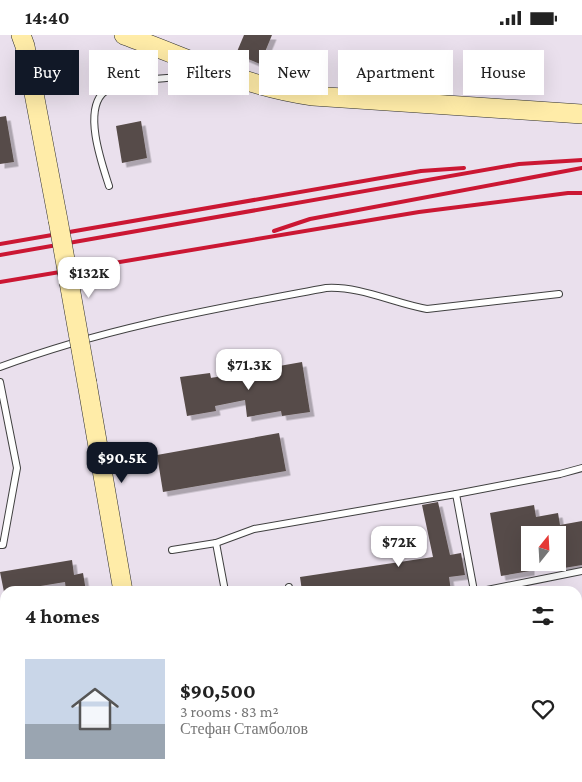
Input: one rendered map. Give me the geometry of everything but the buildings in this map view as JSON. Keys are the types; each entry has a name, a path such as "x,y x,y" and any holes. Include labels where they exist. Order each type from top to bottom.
{"street":[{"path":"21,35 25,46 58,220 122,586"},
{"path":"124,35 168,52"},
{"path":"249,83 284,93 313,97 582,114"}],"lane":[{"path":"109,186 98,150 95,124 96,107 101,95 111,87 133,82 168,78"},
{"path":"0,367 65,344 159,320 326,287 344,287 406,305 427,309 559,294"},
{"path":"0,382 18,467 3,545 0,545"},
{"path":"172,550 216,543 254,529 456,494 582,468"},
{"path":"456,494 473,586"},
{"path":"216,543 224,586"},
{"path":"507,586 582,571"}],"shaded area":[{"path":"0,35 582,35 582,586 0,586"}],"railway":[{"path":"0,255 519,164 582,160"},
{"path":"0,244 421,171 464,168"},
{"path":"274,231 310,219 582,168"},
{"path":"0,282 419,212 568,193 582,193"}]}
